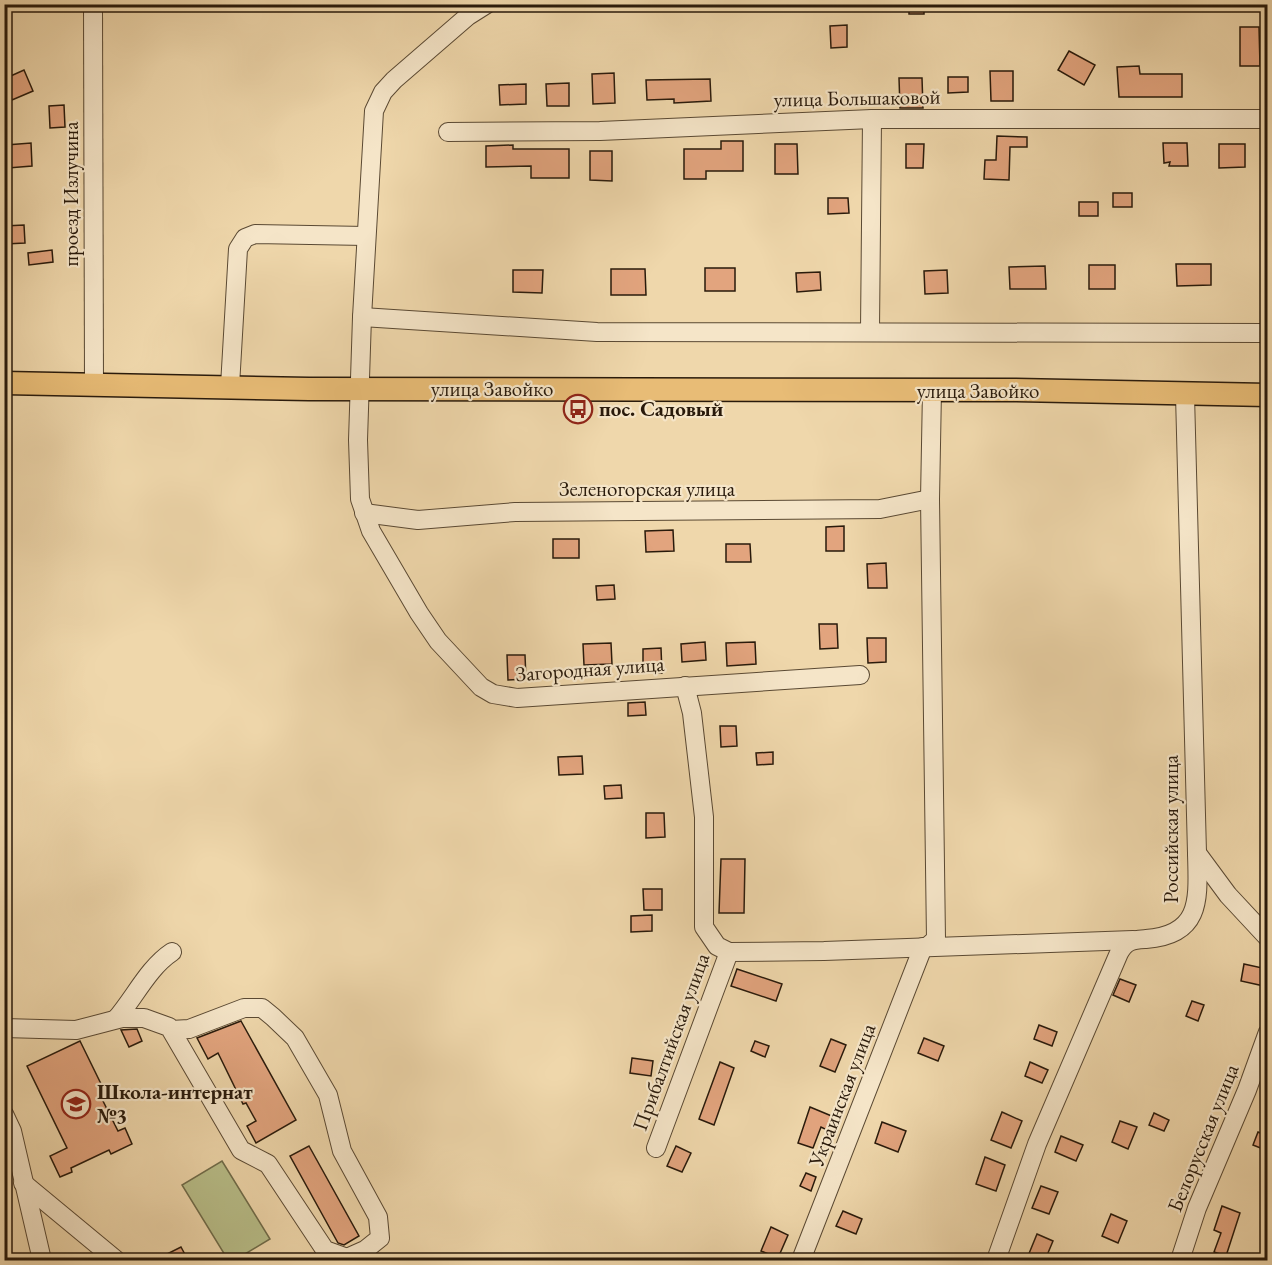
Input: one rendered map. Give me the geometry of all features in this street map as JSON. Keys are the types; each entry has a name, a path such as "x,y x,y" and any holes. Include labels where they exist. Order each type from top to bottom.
{"main road":[{"name":"улица Завойко","path":"4,382 360,389 932,390 1268,395"}],"street":[{"name":"проезд Излучина","path":"93,4 94,384"},
{"name":"Загородная улица","path":"487,4 468,16 386,89 378,101 373,123 362,317 358,486 364,513 380,548 432,632 468,675 493,694 517,698 860,675"},
{"path":"870,330 872,119"},
{"name":"улица Большаковой","path":"448,132 600,131 872,119 1268,119"},
{"path":"230,386 238,249 244,238 255,234 366,236"},
{"path":"362,317 597,332 870,330 1268,333"},
{"name":"Украинская улица","path":"801,1260 926,947 936,939 930,499 932,390"},
{"name":"Российская улица","path":"729,952 824,951 1132,940 1170,935 1186,925 1193,914 1197,896 1197,853 1185,395"},
{"name":"Зеленогорская улица","path":"364,513 417,520 514,512 880,509 930,499"},
{"path":"685,686 692,714 704,817 704,927 717,946 729,952"},
{"path":"1197,853 1228,895 1268,938"},
{"path":"1000,1259 1037,1144 1119,952 1132,940"},
{"path":"116,1019 133,999 157,962 172,952"},
{"name":"Прибалтийская улица","path":"656,1148 729,952"},
{"path":"4,1028 76,1030 116,1019 144,1018 171,1030 189,1029 244,1008 262,1008 294,1038 328,1095 342,1152 378,1217 380,1238 365,1250 347,1258 325,1250 268,1164 241,1150 171,1030"},
{"name":"Белорусская улица","path":"1180,1260 1197,1208 1247,1090 1268,1032"},
{"path":"4,1114 12,1131 42,1260"},
{"path":"23,1183 116,1260"}],"green space":[{"path":"222,1161 270,1239 235,1260 228,1260 182,1185"}],"building":[{"path":"909,4 924,4 924,14 909,14"},
{"path":"847,25 847,47 831,48 830,26"},
{"path":"1240,27 1259,27 1260,66 1240,66"},
{"path":"1069,51 1095,65 1084,85 1058,70"},
{"path":"1139,66 1140,74 1182,74 1182,97 1119,97 1117,67"},
{"path":"24,70 33,91 12,100 4,79"},
{"path":"990,71 1013,71 1013,101 991,101"},
{"path":"614,73 615,103 593,104 592,74"},
{"path":"948,77 968,77 968,92 948,93"},
{"path":"899,78 922,78 923,108 900,108"},
{"path":"710,79 711,101 674,103 674,99 647,100 646,80"},
{"path":"569,83 569,106 547,106 546,84"},
{"path":"526,84 526,104 500,105 499,85"},
{"path":"64,105 65,127 50,128 49,106"},
{"path":"997,136 1027,137 1027,147 1010,147 1009,180 984,179 985,160 996,160"},
{"path":"721,141 743,141 743,171 706,171 706,179 684,179 684,149 721,149"},
{"path":"31,143 32,166 8,168 6,145"},
{"path":"1163,143 1187,143 1188,166 1169,166 1170,162 1164,163"},
{"path":"775,144 797,144 798,174 775,174"},
{"path":"906,144 924,144 923,168 906,168"},
{"path":"1219,144 1245,144 1245,167 1219,168"},
{"path":"513,145 513,149 569,149 569,178 531,178 531,166 486,167 486,146"},
{"path":"590,151 612,151 612,181 590,180"},
{"path":"1113,193 1132,193 1132,207 1113,207"},
{"path":"828,198 848,198 849,213 828,214"},
{"path":"1079,202 1098,202 1098,216 1079,216"},
{"path":"24,225 25,243 5,244 4,226"},
{"path":"52,250 53,262 29,265 28,253"},
{"path":"1176,264 1211,264 1211,285 1177,286"},
{"path":"1089,265 1115,265 1115,289 1089,289"},
{"path":"1045,266 1046,289 1010,289 1009,267"},
{"path":"705,268 735,268 735,291 705,291"},
{"path":"611,269 645,269 646,295 611,295"},
{"path":"513,270 543,270 542,293 513,292"},
{"path":"947,270 948,293 925,294 924,271"},
{"path":"820,272 821,290 797,292 796,273"},
{"path":"844,526 844,551 826,551 826,527"},
{"path":"673,530 674,551 646,552 645,531"},
{"path":"553,539 579,539 579,558 553,558"},
{"path":"726,544 750,544 751,562 726,562"},
{"path":"886,563 887,588 868,588 867,564"},
{"path":"614,585 615,599 597,600 596,586"},
{"path":"819,624 837,624 838,648 820,649"},
{"path":"867,638 886,638 886,662 868,663"},
{"path":"705,642 706,660 682,662 681,644"},
{"path":"755,642 756,664 727,666 726,643"},
{"path":"611,643 612,664 584,665 583,644"},
{"path":"661,648 662,673 643,673 643,649"},
{"path":"507,655 525,655 526,679 508,680"},
{"path":"645,702 646,715 628,716 628,703"},
{"path":"720,726 736,726 737,746 721,747"},
{"path":"773,752 773,764 757,765 756,753"},
{"path":"582,756 583,774 559,775 558,757"},
{"path":"621,785 622,798 605,799 604,786"},
{"path":"646,813 664,813 665,837 646,838"},
{"path":"721,859 745,859 744,913 719,913"},
{"path":"643,889 662,889 662,910 644,910"},
{"path":"652,915 652,931 631,932 631,916"},
{"path":"1244,964 1267,969 1264,986 1241,981"},
{"path":"737,969 782,984 776,1001 731,986"},
{"path":"1120,979 1136,985 1129,1002 1113,995"},
{"path":"1192,1001 1204,1005 1198,1021 1186,1016"},
{"path":"241,1021 296,1120 256,1143 247,1126 256,1121 246,1103 243,1104 218,1053 208,1059 197,1038"},
{"path":"1039,1025 1057,1032 1052,1046 1034,1039"},
{"path":"137,1029 142,1041 129,1047 121,1030"},
{"path":"924,1038 944,1046 938,1061 918,1053"},
{"path":"831,1039 846,1045 835,1072 820,1066"},
{"name":"Школа-интернат №3","path":"80,1041 104,1090 99,1093 118,1131 125,1128 132,1144 111,1154 109,1150 71,1168 72,1172 60,1177 50,1156 67,1148 27,1066"},
{"path":"755,1041 769,1046 765,1057 751,1051"},
{"path":"632,1058 653,1061 651,1076 630,1073"},
{"path":"720,1062 734,1068 714,1125 699,1119"},
{"path":"1030,1062 1048,1070 1042,1083 1025,1076"},
{"path":"810,1107 834,1117 829,1131 821,1127 813,1148 798,1143"},
{"path":"1002,1112 1022,1121 1011,1148 991,1140"},
{"path":"1154,1113 1169,1120 1164,1131 1149,1125"},
{"path":"1120,1121 1137,1127 1128,1149 1112,1142"},
{"path":"882,1122 906,1131 898,1152 875,1143"},
{"path":"1258,1132 1268,1136 1268,1151 1253,1145"},
{"path":"1061,1136 1083,1145 1076,1161 1055,1152"},
{"path":"309,1146 359,1236 344,1245 338,1243 290,1156"},
{"path":"676,1146 691,1153 682,1172 667,1166"},
{"path":"985,1157 1005,1165 996,1191 976,1184"},
{"path":"806,1173 816,1177 811,1191 800,1186"},
{"path":"1041,1186 1058,1192 1049,1214 1032,1208"},
{"path":"1222,1206 1240,1213 1226,1256 1214,1252 1221,1233 1214,1230"},
{"path":"843,1211 862,1219 856,1234 836,1226"},
{"path":"1111,1214 1127,1221 1118,1243 1102,1236"},
{"path":"771,1227 788,1235 778,1258 761,1251"},
{"path":"1037,1234 1053,1241 1045,1260 1028,1256"},
{"path":"181,1247 188,1260 155,1260"}],"place":[{"name":"пос. Садовый","path":"578,409"},
{"name":"Школа-интернат №3","path":"76,1104"}]}
